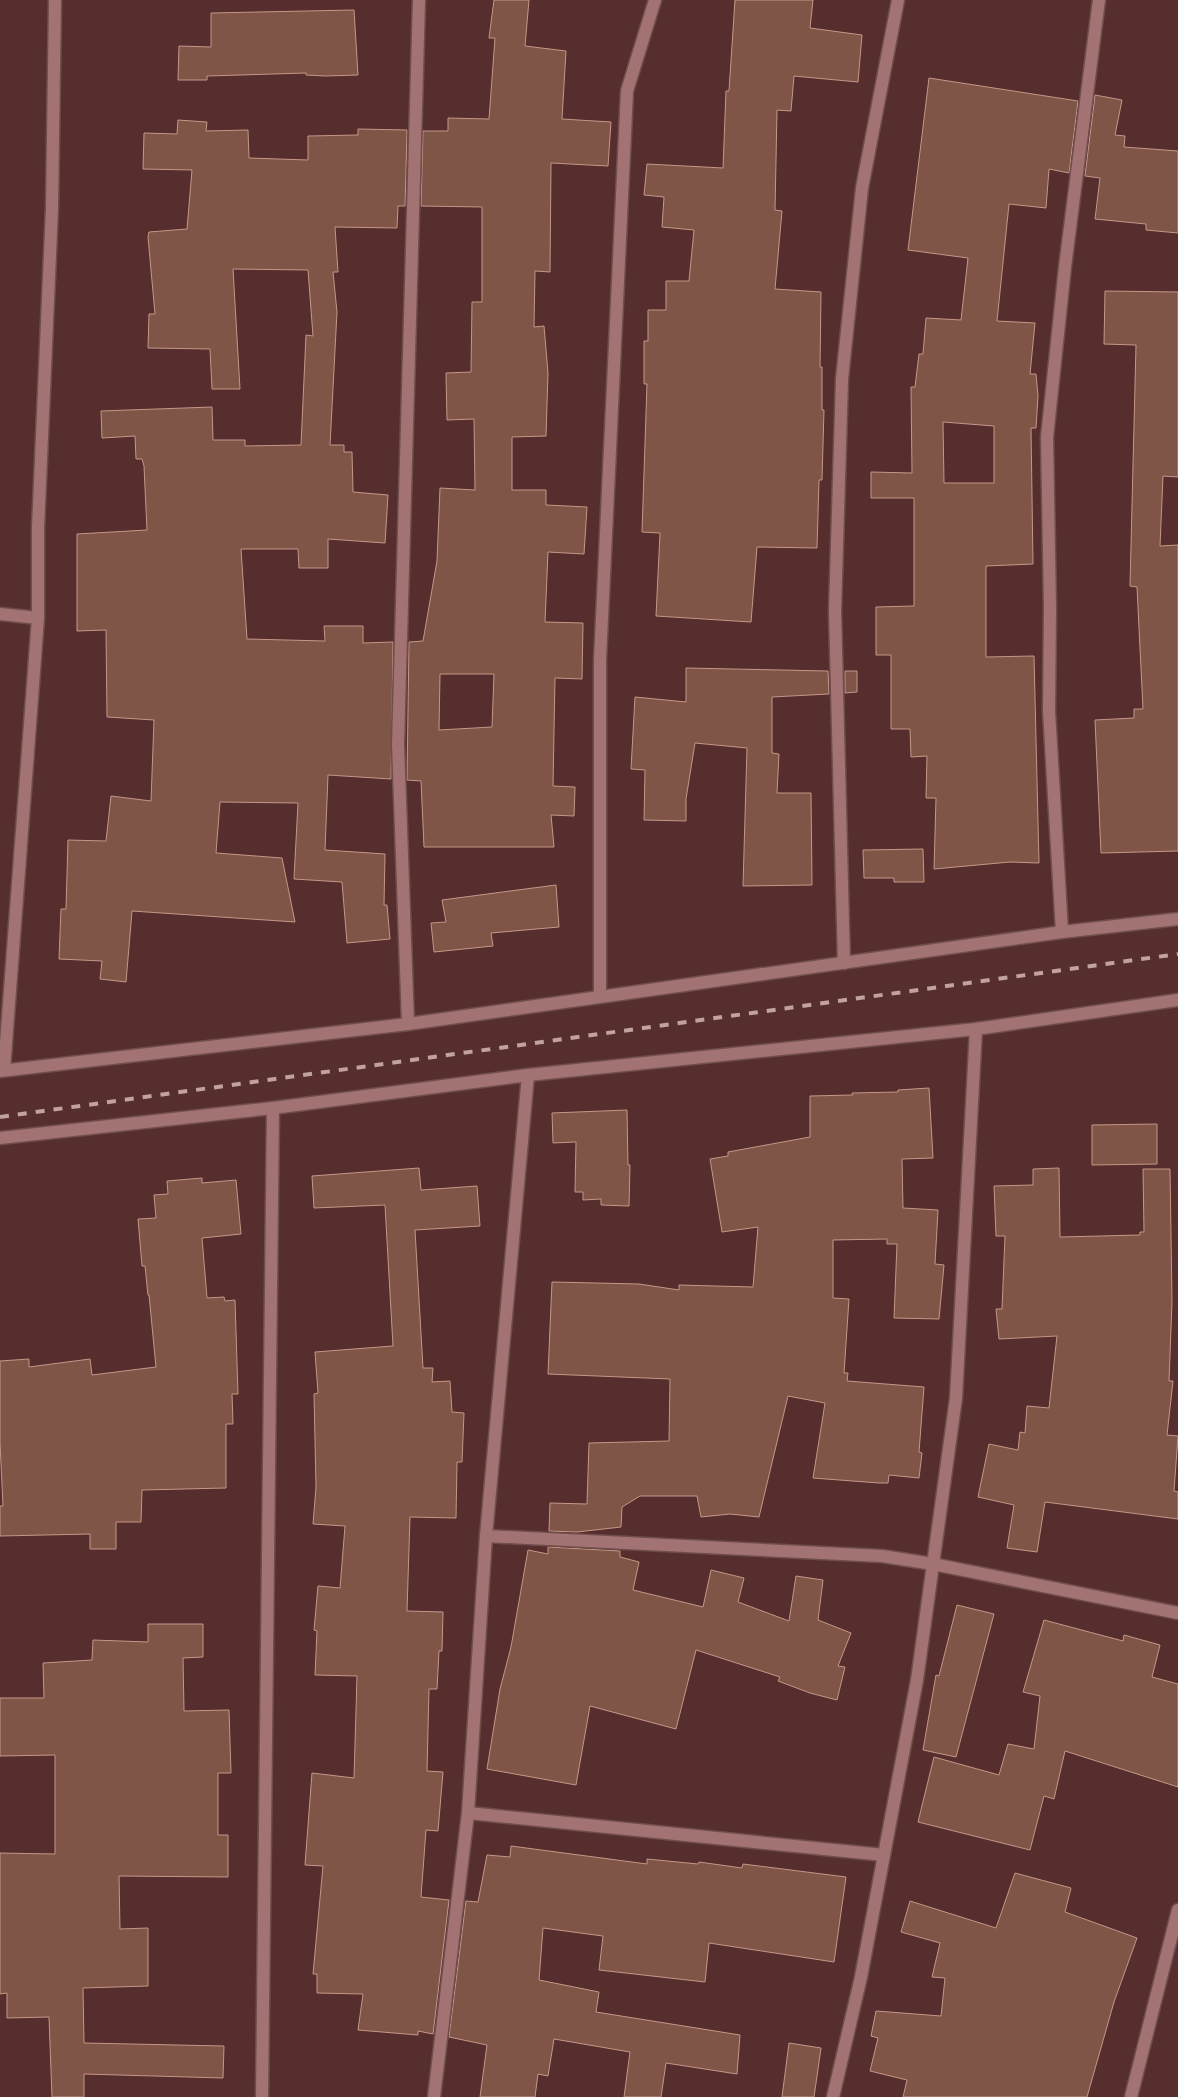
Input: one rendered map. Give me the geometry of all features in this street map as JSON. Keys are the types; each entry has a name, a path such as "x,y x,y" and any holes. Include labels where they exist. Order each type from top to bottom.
{"street":[{"path":"55,0 52,208 38,528 38,618 2,1071 408,1024 844,962 1178,918"},
{"path":"408,1024 398,744 419,0"},
{"path":"600,996 600,660 627,90 655,0"},
{"path":"844,962 835,611 842,379 862,188 898,0"},
{"path":"1062,932 1049,710 1050,608 1047,437 1065,267 1099,0"},
{"path":"0,614 38,618"},
{"path":"0,1138 273,1108 528,1075 976,1029 1178,1000"},
{"path":"833,2097 861,1977 916,1680 956,1398 976,1029"},
{"path":"434,2097 468,1813 486,1536 528,1075"},
{"path":"262,2097 273,1108"},
{"path":"486,1536 882,1556 933,1564 1178,1613"},
{"path":"468,1813 884,1855"},
{"path":"1131,2097 1178,1910"}],"building":[{"path":"494,0 529,0 525,46 566,51 562,119 611,122 608,166 551,163 550,272 535,271 534,327 544,326 548,373 546,436 512,437 512,490 546,490 546,505 587,507 584,554 548,552 545,622 583,623 582,679 555,678 553,786 575,787 574,816 551,815 554,847 424,847 421,781 407,780 409,642 423,641 437,561 440,488 475,490 474,419 447,420 446,373 471,372 472,302 482,302 482,207 421,206 423,131 448,131 448,118 489,119 495,38 489,38","holes":["440,674 494,674 492,727 439,730"]},
{"path":"735,0 813,0 810,28 862,35 858,82 794,76 791,111 777,110 775,210 782,211 775,289 821,292 820,367 822,367 822,410 824,410 822,480 819,480 817,548 757,547 751,622 656,616 660,533 642,532 647,384 644,384 644,341 648,341 648,310 666,310 666,281 689,281 694,230 662,227 664,197 644,195 647,164 723,168 726,91 729,91"},
{"path":"354,10 358,75 325,76 306,75 306,73 207,76 207,80 178,80 179,46 211,47 211,13"},
{"path":"929,78 1078,101 1069,173 1049,169 1046,208 1009,204 997,321 1035,323 1030,374 1036,374 1038,396 1036,428 1031,428 1033,564 986,566 986,657 1034,656 1039,863 1010,862 934,869 936,798 926,798 927,756 911,757 910,729 891,729 891,655 876,655 876,607 914,606 914,498 871,498 871,472 912,473 911,387 915,387 919,354 923,354 926,318 961,320 968,258 908,250","holes":["943,422 994,426 994,483 944,483"]},
{"path":"1095,95 1122,100 1115,135 1125,136 1124,147 1178,151 1178,233 1146,230 1146,224 1095,219 1100,178 1085,176"},
{"path":"178,120 207,122 206,131 248,130 249,158 308,160 308,136 358,135 358,129 407,130 405,206 398,206 397,228 335,227 338,272 333,272 337,312 330,445 344,445 344,452 352,452 353,492 388,495 385,543 328,539 328,568 299,568 298,549 241,549 247,639 325,641 324,626 363,626 363,643 393,642 391,779 328,775 325,850 385,854 384,905 387,905 390,939 347,943 342,882 294,879 298,803 220,802 216,853 282,858 295,922 132,911 126,982 100,979 102,961 59,959 61,909 66,909 68,840 106,841 111,796 151,801 154,720 107,717 106,630 77,631 77,534 147,530 144,466 142,459 136,459 135,436 102,438 101,411 212,407 213,440 245,440 245,446 301,445 306,335 313,336 308,270 233,269 240,389 212,389 210,349 148,348 149,314 155,314 149,232 187,229 192,170 143,169 144,133 177,134"},
{"path":"1105,291 1178,292 1178,477 1163,476 1160,546 1178,545 1178,851 1101,853 1095,720 1134,718 1134,709 1143,709 1137,587 1130,586 1136,345 1104,344"},
{"path":"686,668 828,671 829,694 772,697 772,753 779,754 777,793 811,793 812,885 743,886 747,748 695,743 686,799 686,821 644,820 645,770 631,769 635,697 686,702"},
{"path":"845,671 857,671 857,692 845,693"},
{"path":"923,849 924,882 894,882 894,878 864,878 863,850"},
{"path":"556,885 559,927 491,933 493,946 434,952 431,923 446,922 442,900"},
{"path":"929,1088 933,1158 902,1159 903,1208 938,1210 935,1264 944,1265 939,1319 894,1318 897,1244 887,1244 887,1239 833,1240 833,1298 849,1299 844,1373 848,1373 847,1381 924,1387 919,1452 922,1453 919,1478 889,1475 888,1483 879,1483 813,1478 825,1403 788,1396 759,1517 730,1514 701,1517 697,1496 640,1496 622,1507 621,1527 577,1532 549,1531 550,1503 587,1504 589,1443 669,1441 670,1379 548,1374 552,1282 639,1284 679,1290 679,1285 753,1287 758,1227 722,1232 710,1159 728,1156 728,1152 810,1137 810,1096 898,1092 898,1090"},
{"path":"627,1110 628,1165 630,1165 629,1206 601,1205 601,1199 583,1200 583,1192 575,1192 576,1142 553,1143 552,1113"},
{"path":"1157,1124 1157,1164 1092,1165 1092,1125"},
{"path":"419,1168 421,1190 477,1186 480,1226 415,1230 423,1368 433,1368 432,1382 450,1381 452,1412 464,1413 462,1462 457,1462 456,1518 410,1517 407,1611 443,1612 442,1651 439,1651 437,1689 429,1689 427,1771 443,1772 438,1831 426,1830 421,1897 449,1900 433,2034 418,2031 418,2035 358,2030 363,1994 317,1993 317,1974 313,1974 323,1866 305,1865 312,1773 354,1778 357,1676 315,1675 317,1631 314,1630 318,1586 340,1588 345,1526 313,1524 316,1487 314,1394 318,1393 315,1352 393,1346 385,1205 314,1208 312,1176"},
{"path":"1059,1168 1060,1237 1140,1235 1140,1232 1144,1232 1143,1169 1170,1169 1172,1302 1169,1381 1173,1381 1167,1435 1178,1436 1174,1491 1178,1492 1178,1519 1045,1502 1037,1552 1007,1548 1014,1505 978,1497 989,1444 1018,1450 1020,1432 1025,1433 1027,1406 1049,1408 1057,1336 999,1339 996,1309 1002,1309 1005,1236 996,1236 994,1186 1033,1185 1033,1169"},
{"path":"202,1178 202,1183 236,1180 241,1234 202,1238 207,1298 224,1297 225,1301 235,1300 238,1394 232,1394 233,1424 226,1424 226,1488 142,1490 141,1522 116,1522 116,1549 90,1549 90,1534 0,1536 0,1506 3,1506 0,1442 0,1361 29,1359 29,1367 90,1359 92,1375 156,1367 149,1295 145,1266 142,1266 138,1219 156,1218 154,1195 168,1194 167,1181"},
{"path":"548,1547 620,1551 620,1557 639,1562 633,1590 703,1607 711,1570 744,1578 738,1602 789,1621 796,1576 823,1580 818,1620 851,1633 838,1666 845,1667 837,1700 810,1693 778,1681 780,1677 696,1650 676,1729 590,1706 576,1785 487,1769 500,1689 511,1647 528,1550 548,1554"},
{"path":"957,1605 994,1614 956,1757 923,1750 936,1675 939,1676"},
{"path":"1044,1620 1123,1641 1124,1635 1160,1645 1152,1677 1178,1684 1178,1787 1065,1751 1054,1799 1044,1796 1030,1850 918,1822 934,1757 999,1775 1008,1744 1034,1749 1040,1696 1023,1692"},
{"path":"148,1624 203,1624 203,1657 183,1658 184,1711 229,1710 231,1773 218,1773 218,1835 228,1835 228,1877 119,1876 120,1929 148,1928 148,1986 83,1988 84,2043 224,2046 223,2078 84,2074 84,2097 52,2097 49,2017 7,2018 7,1993 0,1994 0,1853 55,1854 55,1755 0,1756 0,1698 44,1698 43,1663 92,1660 93,1640 148,1642"},
{"path":"511,1846 647,1864 647,1859 698,1864 699,1862 742,1868 743,1864 846,1877 834,1962 709,1943 705,1982 599,1970 603,1936 543,1928 539,1980 599,1992 596,2012 740,2035 737,2074 666,2063 661,2097 624,2097 630,2052 554,2039 548,2076 538,2074 535,2097 480,2097 487,2045 449,2037 466,1901 478,1902 487,1855 510,1857"},
{"path":"1015,1873 1071,1888 1065,1912 1137,1938 1114,2002 1087,2097 903,2097 907,2080 870,2071 878,2038 871,2036 876,2011 941,2016 945,1978 932,1977 940,1943 901,1932 910,1901 996,1928"},
{"path":"789,2043 821,2048 814,2097 782,2097"}],"railway":[{"path":"0,1117 1178,954"}]}
